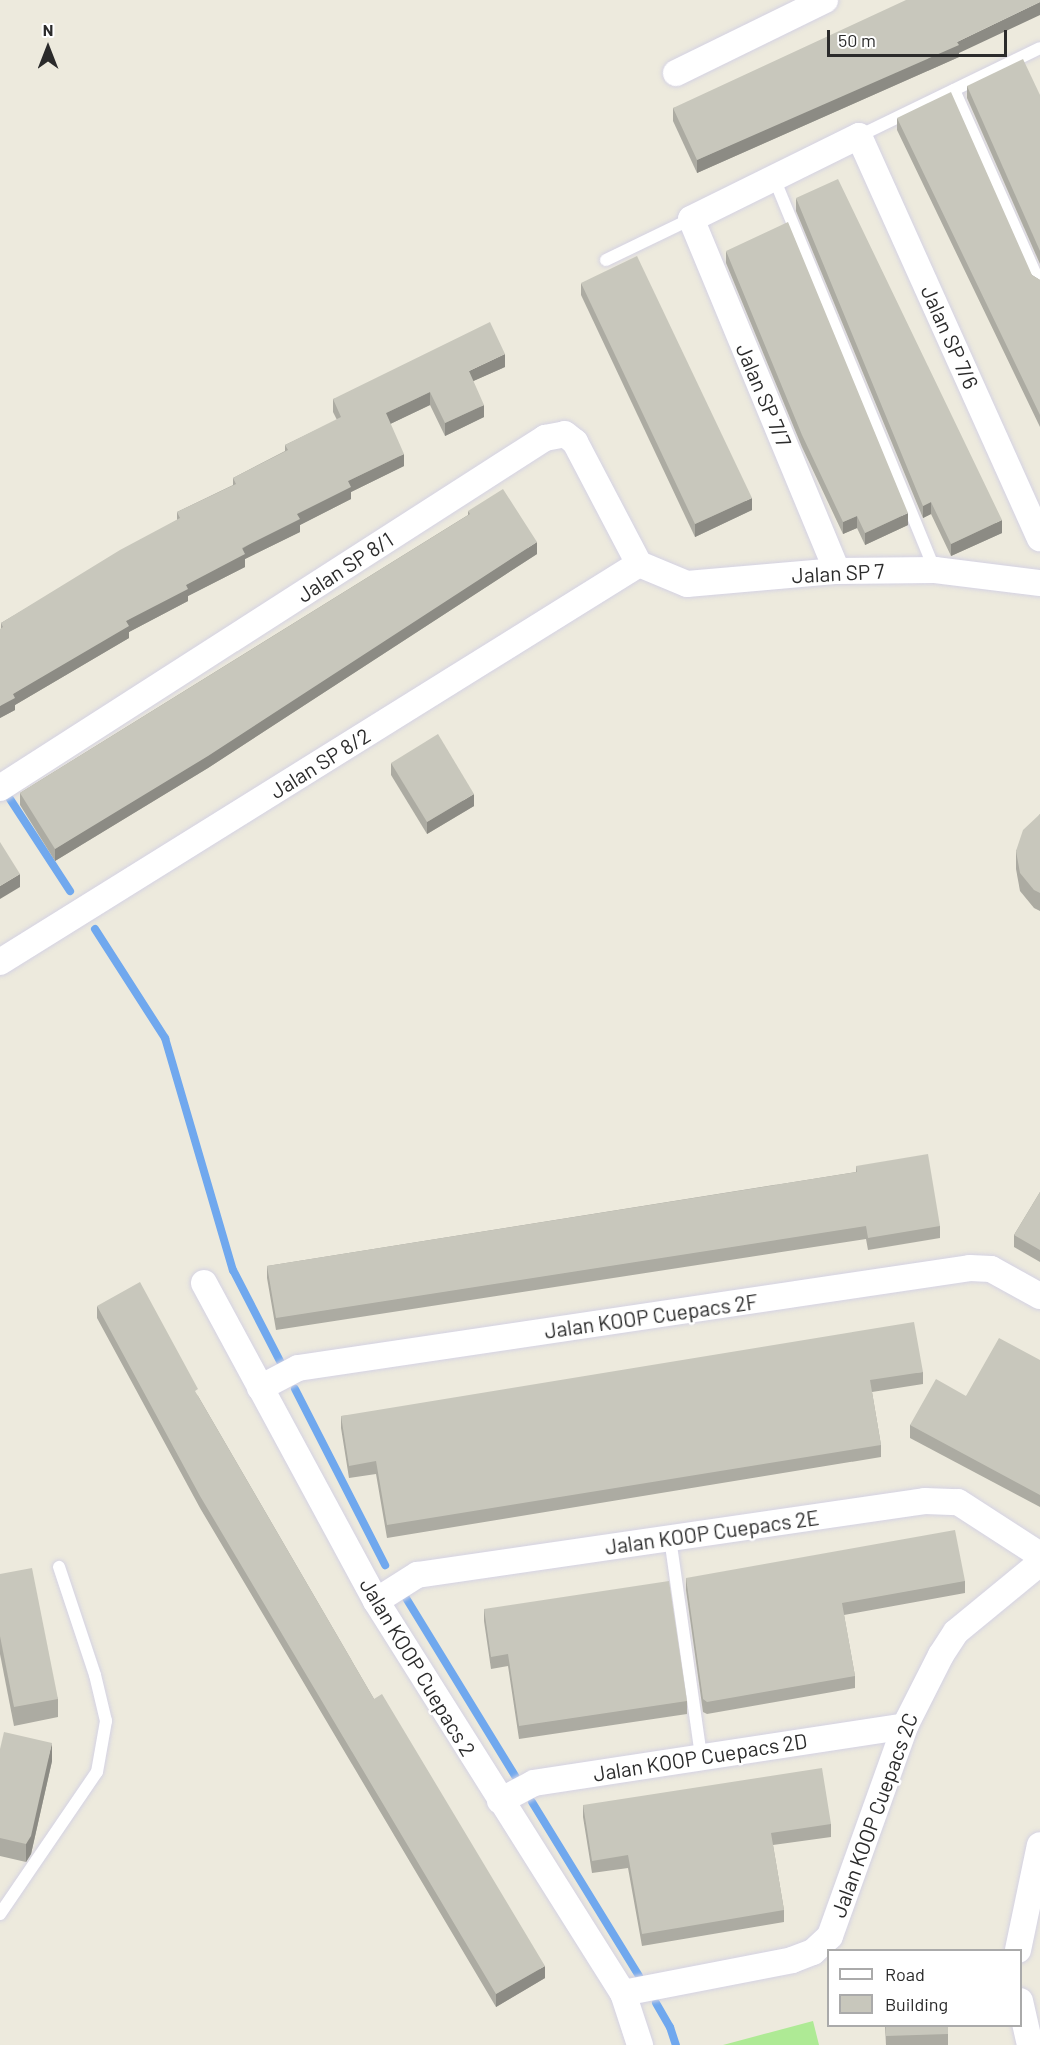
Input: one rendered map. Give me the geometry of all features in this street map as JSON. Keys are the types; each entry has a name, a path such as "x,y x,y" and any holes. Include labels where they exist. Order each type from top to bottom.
{"street":[{"path":"676,73 825,0"},
{"path":"690,219 859,136"},
{"name":"Jalan SP 7/6","path":"859,136 1040,538"},
{"name":"Jalan SP 7/7","path":"690,219 837,571"},
{"name":"Jalan SP 8/1","path":"0,788 545,438 565,434 575,442 639,564"},
{"name":"Jalan SP 7","path":"639,564 687,584 837,571 935,570 1040,583"},
{"name":"Jalan SP 8/2","path":"0,962 639,564"},
{"name":"Jalan KOOP Cuepacs 2F","path":"260,1388 298,1368 970,1268 991,1269 1040,1296"},
{"name":"Jalan KOOP Cuepacs 2","path":"204,1283 376,1601 623,1993 640,2045"},
{"name":"Jalan KOOP Cuepacs 2E","path":"376,1601 417,1575 936,1501 958,1502 1040,1555"},
{"name":"Jalan KOOP Cuepacs 2C","path":"623,1993 792,1960 813,1952 830,1936 905,1726 956,1632 1040,1563"},
{"name":"Jalan KOOP Cuepacs 2D","path":"500,1801 534,1783 905,1726"},
{"path":"1018,1949 1040,1845"},
{"path":"1022,2010 1030,2045"}],"lane":[{"path":"859,136 1040,48"},
{"path":"954,90 1040,284"},
{"path":"774,178 935,570"},
{"path":"606,260 690,219"},
{"path":"670,1538 701,1757"},
{"path":"0,1914 97,1772 106,1721 95,1675 59,1567"}],"green space":[{"path":"813,2021 819,2045 723,2045"}],"building":[{"path":"906,0 1040,0 1040,2 957,42 959,45 697,160 673,108"},
{"path":"1023,59 1040,95 1040,251 967,86"},
{"path":"951,92 1032,275 1040,280 1040,415 897,118"},
{"path":"838,179 1002,520 951,544 931,502 923,506 796,198"},
{"path":"788,222 908,513 865,533 857,516 843,522 802,435 726,251"},
{"path":"637,256 752,498 695,524 581,283"},
{"path":"490,322 505,354 469,371 484,405 445,423 430,392 386,413 404,454 348,481 351,487 297,514 300,519 242,548 245,554 186,585 188,589 126,621 129,626 13,694 15,698 0,706 0,629 3,627 1,623 120,550 180,518 177,512 236,484 233,478 288,450 285,445 341,417 333,399"},
{"path":"503,489 537,542 208,756 55,849 20,793 470,514 468,511"},
{"path":"438,734 474,794 427,822 391,763"},
{"path":"1040,814 1040,893 1034,890 1020,873 1016,851 1023,830"},
{"path":"0,842 20,874 0,886"},
{"path":"928,1154 940,1226 868,1238 866,1226 276,1318 267,1266 857,1172 856,1166"},
{"path":"1040,1192 1040,1250 1014,1235"},
{"path":"140,1282 198,1389 195,1391 374,1699 382,1694 545,1966 496,1994 200,1496 97,1306"},
{"path":"914,1322 923,1372 870,1380 881,1445 387,1525 376,1461 349,1466 341,1416"},
{"path":"999,1338 1040,1360 1040,1495 910,1425 936,1379 966,1396"},
{"path":"955,1530 965,1581 842,1603 855,1676 707,1702 703,1699 686,1578"},
{"path":"32,1568 58,1699 14,1707 0,1636 0,1574"},
{"path":"669,1581 687,1701 519,1726 508,1654 491,1657 484,1609"},
{"path":"4,1732 52,1743 31,1836 26,1844 0,1838 0,1749"},
{"path":"822,1768 831,1824 771,1833 784,1910 642,1934 628,1855 592,1861 583,1805"},
{"path":"886,2027 948,2027 948,2034 886,2036"}],"waterway":[{"path":"10,799 70,891"},
{"path":"95,929 165,1038 233,1270 282,1365"},
{"path":"295,1389 385,1565"},
{"path":"406,1598 515,1776"},
{"path":"532,1802 639,1976"},
{"path":"656,2003 670,2027 676,2045"}]}
